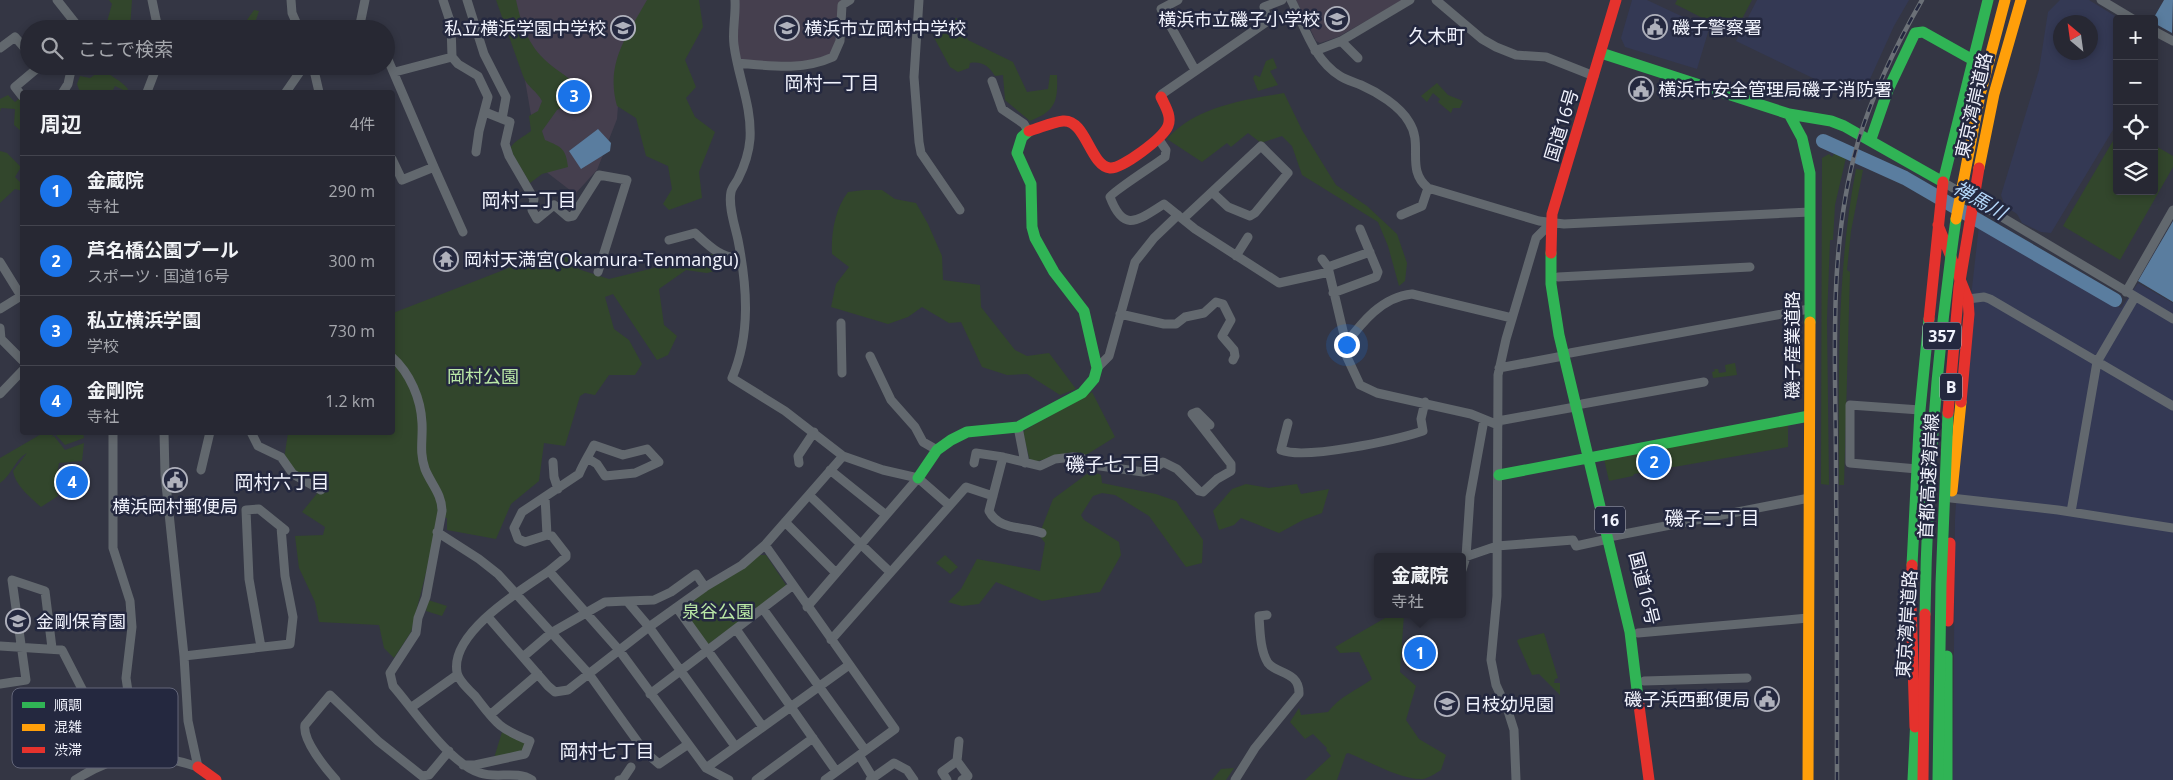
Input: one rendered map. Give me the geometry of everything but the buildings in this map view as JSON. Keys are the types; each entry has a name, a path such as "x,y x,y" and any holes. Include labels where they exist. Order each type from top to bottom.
{"main road":[{"name":"国道16号","path":"1616,0 1561,183 1551,223 1551,284 1611,537 1638,634 1656,780"},
{"name":"東京湾岸道路","path":"1913,780 1915,727 1912,603 1916,469 1920,410 1943,182 1988,0"},
{"name":"東京湾岸道路","path":"1915,727 1920,679 1944,319 1967,166 2007,0"},
{"name":"首都高速湾岸線","path":"1923,780 1926,567 1939,341 1962,179 1988,59 2007,0"},
{"name":"東京湾岸道路","path":"1948,725 1943,675 1939,584 1942,458 1952,338 1968,210 1981,139 1999,66 2019,0"},
{"name":"首都高速湾岸線","path":"1938,780 1942,562 1947,427 1955,340 1975,188 1989,120 2019,0"},
{"path":"1871,139 1888,90 1915,33 1923,32 1973,60"},
{"path":"1601,53 1789,114 1831,121 1871,139 1890,152"},
{"path":"918,478 937,450 967,432 1018,427 1082,394 1094,379 1097,368 1084,310 1054,272 1035,238 1032,227 1031,184 1017,152 1022,137 1028,131 1063,121 1069,122 1076,126 1102,165 1110,168 1122,166 1158,138 1168,126 1170,120 1167,107 1161,97"},
{"name":"磯子産業道路","path":"1789,114 1796,123 1808,153 1811,168 1808,780"},
{"path":"1852,131 1943,182"},
{"name":"東京湾岸道路","path":"1938,226 1968,299 1969,314 1951,498 1947,780"},
{"name":"国道16号","path":"1552,261 1558,277 1567,354"},
{"name":"東京湾岸道路","path":"1925,360 1938,319 1947,314 1954,317 1964,359"},
{"path":"1499,475 1809,416"},
{"name":"国道16号","path":"1611,537 1634,657 1649,780"},
{"path":"198,767 216,780"}],"street":[{"path":"57,0 73,20"},
{"path":"152,0 156,20"},
{"path":"291,0 292,13 295,20"},
{"path":"361,20 365,0"},
{"path":"443,0 451,24 452,57 458,64 478,76 483,83 488,98 476,152"},
{"path":"467,0 484,54 506,97 502,119"},
{"path":"736,0 734,46 746,96 750,138 744,164 731,192 745,288 745,334 740,350 740,361 732,378 814,432 843,456 883,470 918,478 949,505"},
{"path":"738,63 792,67 822,62 833,57 840,41 842,5 850,0"},
{"path":"919,0 914,77 921,153 960,210"},
{"path":"1178,0 1161,9 1195,70"},
{"path":"1161,97 1162,94 1195,70 1265,23 1264,8 1282,0"},
{"path":"1291,0 1315,51 1324,63 1340,76 1362,85 1382,98 1409,120 1414,131 1416,173 1419,181 1428,188 1551,223 1564,224 1810,212"},
{"path":"1315,51 1341,40 1410,0"},
{"path":"1436,0 1482,40 1496,47 1516,55 1546,57 1594,76"},
{"path":"2100,0 2126,15"},
{"path":"2158,33 2173,42"},
{"path":"0,48 15,37 20,43"},
{"path":"1341,40 1358,58"},
{"path":"452,57 395,72 463,232"},
{"path":"20,93 15,87 29,75"},
{"path":"64,90 70,75"},
{"path":"148,90 154,75"},
{"path":"287,90 298,75"},
{"path":"315,75 319,90"},
{"path":"992,82 1002,108 1024,124 1028,131"},
{"path":"484,112 510,122 505,144 509,156 534,199 532,210 537,220 554,205 568,217 573,216 599,176 627,180 598,272"},
{"path":"1158,138 1166,150 1165,157 1137,179 1112,192 1110,197 1115,211 1127,222 1138,220 1164,204 1236,256 1279,283 1329,270 1370,252"},
{"path":"1097,368 1109,356 1135,262 1154,238 1212,192 1261,146 1288,173 1255,213 1250,216 1228,207 1212,192"},
{"path":"395,165 402,180 434,167"},
{"path":"1943,182 2173,319"},
{"path":"1400,215 1422,206 1428,188"},
{"path":"2126,292 2173,210"},
{"path":"1516,780 1514,730 1494,680 1490,660 1497,596 1499,368 1536,238 1551,223"},
{"path":"1333,293 1376,277 1378,272 1360,229"},
{"path":"669,240 695,234 715,251 735,258 741,257"},
{"path":"1236,256 1248,237"},
{"path":"1322,259 1329,270 1346,355 1360,385 1377,393 1425,402 1498,423 1704,382"},
{"path":"0,262 20,294"},
{"path":"1558,277 1750,267"},
{"path":"1345,345 1370,314 1395,298 1404,295 1412,294 1512,318"},
{"path":"0,309 20,297"},
{"path":"1968,299 1976,297 1990,299 2173,406"},
{"path":"2071,512 2097,362 2135,297"},
{"path":"1120,314 1164,324 1176,324 1185,317 1204,313 1216,302 1223,304 1231,320 1222,336 1234,350 1236,356 1233,360"},
{"path":"1499,368 1809,309"},
{"path":"841,323 842,373"},
{"path":"0,328 1,339 20,358"},
{"path":"870,356 891,400 915,427 923,442 937,450"},
{"path":"395,361 409,378 418,399 422,423 420,445 425,470 442,503 426,597 418,618 416,633 390,674 393,686 463,765 478,773 490,776 515,774 526,776 532,780"},
{"path":"0,394 20,373"},
{"path":"1288,423 1281,450 1289,453 1338,450 1423,431 1421,419 1425,402"},
{"path":"1916,469 1850,463 1850,405 1920,410"},
{"path":"974,463 976,452 1040,466 1055,459 1082,458 1093,464 1143,472 1152,470 1163,462 1177,469 1199,491 1204,492 1217,479 1230,471 1231,464 1192,414 1197,412 1210,425"},
{"path":"1464,553 1470,497 1484,420"},
{"path":"1018,427 1025,463"},
{"path":"799,463 798,456 814,432"},
{"path":"113,435 113,548 130,601 132,627 127,671 128,688"},
{"path":"164,435 165,475 184,656 188,721 198,767 178,761"},
{"path":"201,470 209,435"},
{"path":"252,435 258,446 281,456 293,474 320,490"},
{"path":"463,765 475,765 525,754 530,741 498,726 457,675 456,663 464,641 488,617 515,594 566,557 552,536 547,535 525,542 518,539 514,528 522,512 579,474 587,458 594,445 623,454 647,450 659,462 635,473 605,476 597,464 587,458"},
{"path":"488,617 555,692 568,690 649,627 705,587 742,565 764,545 843,456"},
{"path":"1003,457 989,511 1000,523 1042,533"},
{"path":"553,462 554,477 558,489"},
{"path":"830,470 886,515"},
{"path":"806,607 918,478"},
{"path":"831,640 966,487 993,496"},
{"path":"809,495 890,572"},
{"path":"545,497 547,535"},
{"path":"1466,557 1497,546 1573,540 1576,546 1611,537 1809,498"},
{"path":"1951,498 2071,512 2173,528"},
{"path":"184,656 290,644 293,617 285,576 283,529 259,509 246,510 249,579 261,647"},
{"path":"785,522 836,573"},
{"path":"437,532 479,558 498,574 589,674 646,752 659,764 687,745"},
{"path":"764,545 806,607 895,729 825,780"},
{"path":"549,570 619,650 687,745 706,768 729,780"},
{"path":"523,657 551,632 605,602 654,600 671,592 696,574 705,587"},
{"path":"0,684 26,680 12,580 46,591 52,648"},
{"path":"650,694 792,586"},
{"path":"626,601 649,627 736,746"},
{"path":"677,608 763,727"},
{"path":"763,609 819,686 862,752 872,779 894,763 907,770 914,780"},
{"path":"1235,780 1254,748 1299,694 1299,689 1289,674 1271,665 1263,651 1259,616 1267,615"},
{"path":"1638,634 1808,618"},
{"path":"736,629 836,771"},
{"path":"0,646 62,650 82,688"},
{"path":"706,768 849,665"},
{"path":"490,715 538,674"},
{"path":"412,707 457,675"},
{"path":"1644,681 1747,678"},
{"path":"336,780 318,757 304,730 305,725 330,695 378,741 422,776 429,774 449,751"},
{"path":"756,780 813,738"},
{"path":"959,741 957,761 968,776 962,780"},
{"path":"948,780 942,772 957,761"},
{"path":"619,780 623,779 631,766"},
{"path":"74,780 93,768"}],"shaded area":[{"path":"508,0 671,0 621,66 617,119 597,170 575,194 540,167 521,57"},
{"name":"横浜市立岡村中学校","path":"739,0 845,0 835,53 795,65 741,61 736,41"},
{"name":"横浜市立磯子小学校","path":"1296,0 1403,0 1338,37 1320,43 1316,41"},
{"path":"1632,0 1647,0 1709,29 1697,69 1625,47 1621,38"},
{"path":"1757,0 1909,0 1894,26 1860,101 1736,41"},
{"path":"2060,0 2089,0 2113,15 2113,130 2051,233 2041,232 2022,223 2017,214 2005,206 2001,195 2039,70 2048,12"},
{"path":"2164,0 2173,0 2172,33 2158,25 2158,15 2155,15"},
{"path":"598,129 611,143 610,151 581,169 569,151"},
{"path":"2173,221 2173,302 2138,281"},
{"path":"1979,225 2121,308 2138,283 2173,303 2173,780 1953,780 1955,519 1966,342"},
{"path":"1665,454 1667,464 1643,468 1641,459"}],"green space":[{"path":"109,0 132,0 131,20 108,20 112,4"},
{"path":"496,0 516,0 524,28 532,44 544,59 571,81 580,92 567,105 557,110 542,131 545,140 562,149 566,156 568,167 542,174 530,183 513,155 511,147 517,140 531,131 529,116 538,111 542,101 523,76"},
{"path":"647,0 699,0 703,27 685,60 696,87 686,98 695,117 715,132 699,172 702,198 669,210 663,204 672,189 668,166 646,156 636,118 617,106 614,91 614,76 620,50"},
{"path":"1677,0 1752,0 1734,34 1675,4"},
{"path":"254,10 259,11 256,20 247,20"},
{"path":"957,18 968,40 1013,62 1027,92 1048,89 1050,75 1057,75 1056,98 1050,109 1030,121 1005,100 1003,75 995,76 988,67 978,63 970,63 969,68 958,72 950,67 932,34 938,25"},
{"path":"1273,58 1277,68 1270,71 1278,85 1258,91 1253,78 1255,75 1260,77 1266,61"},
{"path":"94,75 111,75 128,89 123,90 115,86 113,90 79,90 77,84 80,76 90,78"},
{"path":"1437,83 1448,95 1463,101 1460,108 1453,108 1451,113 1438,102 1440,99 1433,93 1427,102 1421,96"},
{"path":"1284,93 1302,130 1336,185 1367,206 1397,234 1407,263 1405,281 1399,286 1388,246 1378,222 1302,175 1292,146 1282,136 1261,143 1248,133 1231,147 1227,143 1202,162 1167,139 1191,119 1206,112 1236,102"},
{"path":"8,95 15,102 20,98 20,130 14,125 15,109 1,108 0,112 0,99"},
{"path":"2113,141 2113,195 2157,195 2120,260 2063,226"},
{"path":"1841,145 1848,149 1835,205 1833,240 1830,240 1827,319 1829,485 1821,484 1822,158 1829,154 1832,157"},
{"path":"2158,147 2173,156 2173,167 2158,193"},
{"path":"0,151 7,153 20,166 15,177 20,182 20,190 15,189 0,203"},
{"path":"1856,169 1863,170 1851,231 1847,270 1850,272 1844,485 1839,485 1839,366 1842,287 1845,247"},
{"path":"882,190 895,199 916,203 928,224 942,256 943,280 980,285 981,307 1015,350 1027,356 1049,353 1076,389 1060,395 1027,374 1007,375 982,367 961,322 949,323 922,307 908,317 888,324 831,307 836,284 849,267 832,254 833,230 837,214 848,192"},
{"name":"岡村公園","path":"582,253 578,269 609,279 711,254 736,260 738,265 707,273 686,270 659,289 664,325 677,336 668,355 657,360 613,294 605,297 614,329 629,340 642,364 635,375 609,375 595,395 585,393 580,396 565,446 544,443 539,481 511,504 496,539 447,530 447,518 440,517 411,632 394,658 384,648 379,625 319,622 315,602 299,568 295,536 323,535 325,527 302,512 319,491 299,476 284,459 288,435 395,435 395,312 527,261 564,254"},
{"path":"1735,363 1737,375 1713,378 1712,372 1715,371 1714,369 1718,369 1719,373 1726,372 1725,365"},
{"path":"1092,392 1115,437 1086,455 1071,452 1044,460 1030,461 1023,433 1025,430"},
{"path":"1788,424 1788,447 1634,474 1633,476 1609,481 1604,459"},
{"path":"40,435 54,435 51,437 54,436 65,450 84,443 82,461 59,463 55,486 58,496 41,507 20,486 14,476 13,471 27,453 19,459 8,476 0,483 0,458"},
{"path":"56,435 83,435 84,438 65,445"},
{"path":"1091,471 1101,475 1102,483 1156,494 1176,501 1203,540 1202,563 1186,567 1149,516 1115,495 1102,493 1093,496 1081,515 1084,520 1119,542 1121,555 1100,592 1042,601 996,582 979,604 962,606 948,602 961,589 977,559 1040,571 1045,543 1039,535 1053,499"},
{"path":"1246,484 1269,488 1297,484 1301,494 1329,489 1322,513 1303,520 1279,533 1241,518 1234,525 1219,530 1213,511 1232,489"},
{"name":"泉谷公園","path":"759,555 766,555 786,585 786,588 707,645 683,611 684,606"},
{"path":"945,555 958,567 950,574 936,563"},
{"path":"428,600 447,606 442,616 426,611"},
{"path":"1385,618 1404,618 1400,672 1416,686 1406,720 1419,739 1446,755 1441,770 1423,779 1414,778 1395,773 1348,753 1337,780 1305,780 1331,756 1326,750 1327,748 1313,734 1305,739 1290,722 1299,708 1301,715 1328,712 1343,698 1372,679 1359,652 1340,653 1335,647"},
{"path":"1544,633 1558,678 1555,679 1554,683 1560,683 1560,695 1539,674 1532,675 1517,641"},
{"path":"502,732 527,742 523,752 494,758"},
{"path":"1234,768 1226,780 1212,780 1221,769"}],"waterway":[{"name":"禅馬川","path":"1823,141 1905,178 2115,300"}],"railway":[{"path":"1837,780 1835,306 1841,223 1848,182 1864,124 1886,70 1922,0"}],"traffic: fast":[{"path":"1789,114 1831,121 1844,126 1943,182 1988,0"},
{"path":"1871,139 1888,90 1915,33 1923,32 1973,60"},
{"path":"1601,53 1789,114 1802,138 1810,173 1810,322"},
{"path":"918,478 937,450 951,440 967,432 1018,427 1082,393 1094,379 1097,368 1084,311 1054,272 1035,238 1032,227 1031,184 1017,153 1022,137 1029,131"},
{"path":"1925,614 1934,416 1943,317 1956,219"},
{"path":"1551,253 1551,284 1559,335 1630,632 1638,698"},
{"path":"1912,565 1920,410 1929,319"},
{"path":"1938,780 1941,584 1948,413"},
{"path":"1499,475 1809,416"},
{"path":"1947,656 1947,780"},
{"path":"1913,780 1916,717"}],"traffic: slow":[{"path":"1956,219 1980,95 2005,0"},
{"path":"1979,168 1994,94 2021,0"},
{"path":"1808,780 1810,322"},
{"path":"1952,491 1961,402"}],"traffic: jam":[{"path":"1551,253 1552,214 1616,0"},
{"path":"1029,131 1063,121 1071,122 1083,134 1097,160 1110,168 1116,167 1142,152 1165,131 1168,126 1169,115 1161,97"},
{"path":"1948,413 1959,287 1979,168"},
{"path":"1929,319 1943,182"},
{"path":"1938,225 1968,299 1969,314 1961,402"},
{"path":"1948,621 1950,543"},
{"path":"1912,565 1911,603 1915,727"},
{"path":"1923,780 1925,614"},
{"path":"1638,698 1649,780"},
{"path":"198,767 216,780"}],"place":[{"name":"横浜市立磯子小学校","path":"1337,19"},
{"name":"磯子警察署","path":"1655,27"},
{"name":"私立横浜学園中学校","path":"623,28"},
{"name":"横浜市立岡村中学校","path":"787,28"},
{"name":"横浜市安全管理局磯子消防署","path":"1641,89"},
{"name":"私立横浜学園","path":"574,96"},
{"name":"岡村天満宮(Okamura-Tenmangu)","path":"446,259"},
{"name":"芦名橋公園プール","path":"1654,462"},
{"name":"横浜岡村郵便局","path":"175,480"},
{"name":"金剛院","path":"72,482"},
{"name":"金剛保育園","path":"18,621"},
{"name":"金蔵院","path":"1420,653"},
{"name":"磯子浜西郵便局","path":"1767,699"},
{"name":"日枝幼児園","path":"1447,704"}],"district":[{"name":"久木町","path":"1437,36"},
{"name":"岡村一丁目","path":"832,83"},
{"name":"岡村二丁目","path":"529,200"},
{"name":"磯子七丁目","path":"1113,464"},
{"name":"岡村六丁目","path":"282,482"},
{"name":"磯子二丁目","path":"1712,518"},
{"name":"岡村七丁目","path":"607,751"}]}
